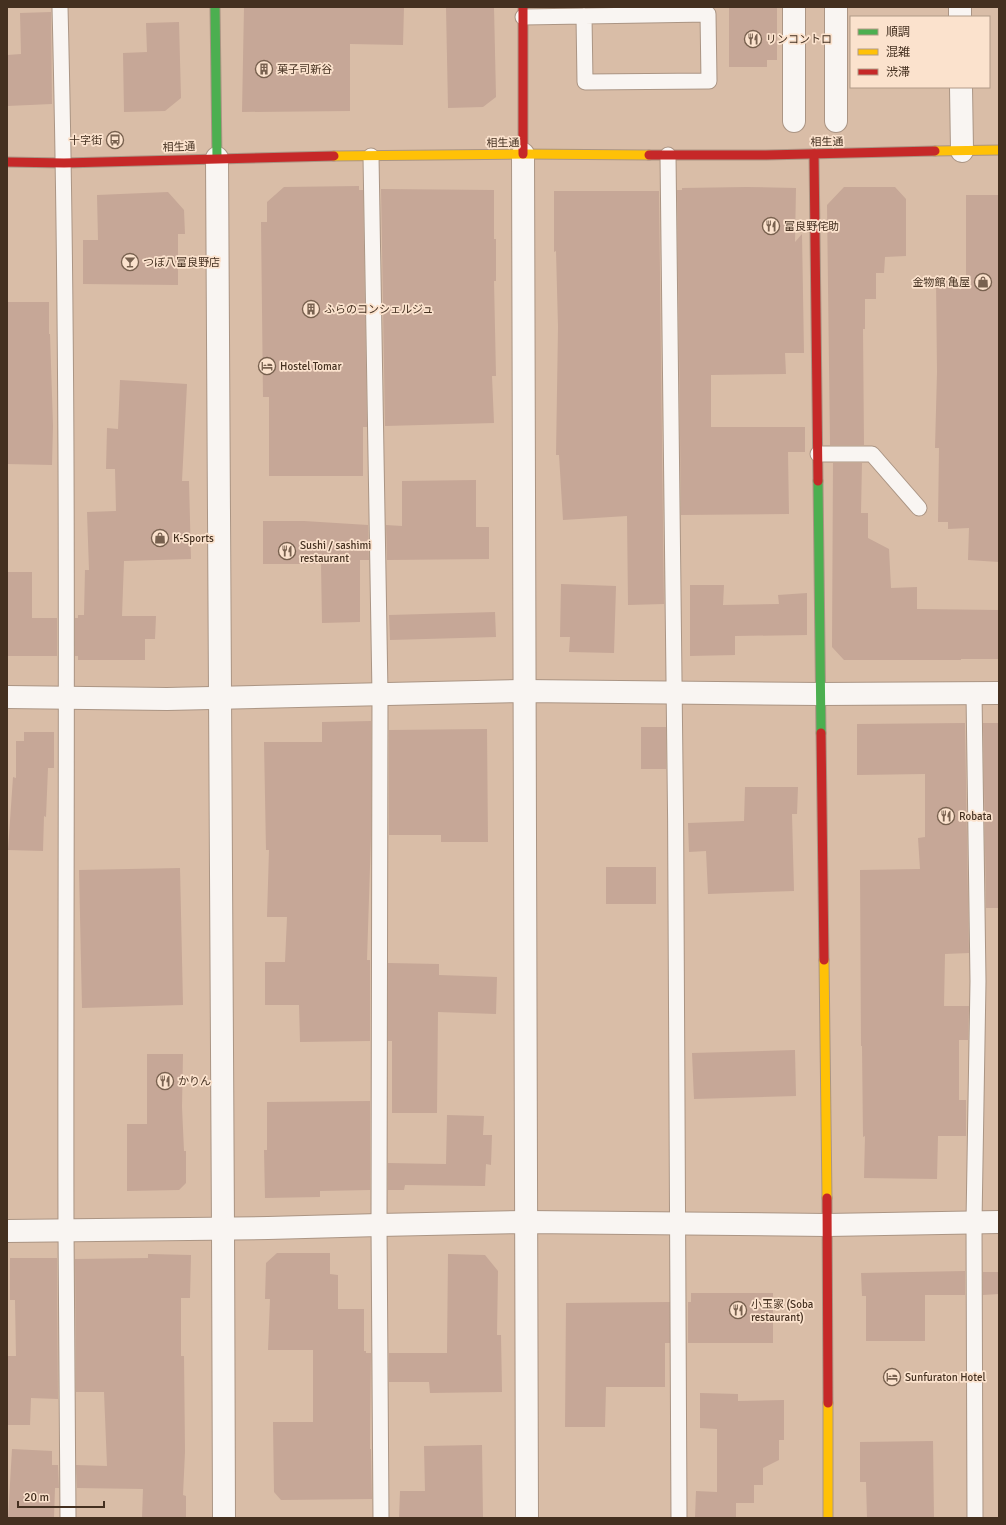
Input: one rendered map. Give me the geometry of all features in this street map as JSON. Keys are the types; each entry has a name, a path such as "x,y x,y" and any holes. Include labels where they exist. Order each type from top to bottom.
{"street":[{"path":"215,7 224,1229 224,1518"},
{"path":"794,7 794,121"},
{"path":"836,7 836,121"},
{"path":"523,12 527,1518"},
{"path":"961,88 962,151"},
{"name":"相生通","path":"7,162 64,163 217,158 523,154 814,154 999,150"},
{"path":"814,154 827,1225 828,1518"},
{"path":"7,697 67,696 166,698 524,691 820,694 999,693"},
{"path":"7,1231 224,1229 379,1224 526,1222 827,1225 999,1222"}],"lane":[{"path":"60,7 64,163 67,696 66,1230 68,1518"},
{"path":"523,12 584,16 708,14 709,81 584,82 584,16"},
{"path":"668,155 675,692 679,1224 679,1518"},
{"path":"371,156 380,694 379,1224 381,1518"},
{"path":"818,454 872,454 919,508"},
{"path":"974,693 978,981 974,1222 975,1518"}],"building":[{"path":"244,7 404,7 403,45 350,44 350,111 242,112"},
{"path":"446,7 494,7 496,97 483,107 448,108"},
{"name":"リンコントロ","path":"729,7 777,7 777,60 767,60 767,67 729,67"},
{"path":"51,12 52,104 7,106 7,55 21,54 20,13"},
{"path":"179,22 181,98 165,111 124,112 123,53 147,52 146,23"},
{"name":"ふらのコンシェルジュ","path":"359,186 359,190 363,190 367,427 363,427 363,476 269,476 269,397 263,397 261,222 267,222 267,202 284,187"},
{"path":"844,187 895,187 906,199 906,256 885,257 884,273 876,273 876,299 865,299 865,329 863,329 864,445 830,445 827,205"},
{"path":"682,188 796,188 795,242 802,234 804,353 785,353 786,374 711,375 711,427 805,427 805,452 788,452 789,514 681,515 677,190 682,190"},
{"path":"381,189 494,190 494,239 496,239 496,281 494,281 496,376 492,376 494,423 385,426"},
{"path":"554,191 659,191 664,604 628,605 627,516 563,520 559,455 556,455 558,327 556,251 554,252"},
{"path":"168,192 184,210 185,234 178,234 178,285 83,284 83,240 98,240 97,195"},
{"path":"966,195 999,195 999,562 968,560 969,528 948,529 948,522 938,522 939,448 935,448 937,372 936,280 966,279"},
{"path":"7,302 49,302 53,426 52,465 7,464"},
{"path":"120,380 187,384 182,481 189,481 191,559 124,561 122,616 156,616 155,639 145,639 145,660 78,660 78,656 75,656 75,618 78,618 78,615 84,615 85,570 89,570 87,512 116,511 115,469 106,469 107,428 118,429"},
{"path":"833,463 862,463 861,513 868,513 868,538 889,549 891,588 917,587 917,609 999,610 999,659 844,660 832,647"},
{"path":"476,480 476,527 489,527 489,559 387,560 386,525 402,526 402,481"},
{"path":"263,521 304,521 368,525 369,560 360,560 360,622 322,623 321,564 263,564"},
{"path":"7,572 32,572 32,618 57,618 57,656 7,656"},
{"path":"561,584 616,586 614,653 569,652 570,637 560,637"},
{"path":"690,585 724,585 723,605 779,604 778,595 807,593 807,635 735,636 735,655 690,656"},
{"path":"495,612 496,637 390,640 389,615"},
{"path":"371,721 371,836 367,960 370,960 370,1041 300,1042 299,1005 265,1005 265,962 285,962 287,917 267,917 269,850 266,850 264,742 322,742 322,722"},
{"path":"965,723 969,953 945,954 944,1006 969,1006 968,1040 959,1040 959,1100 966,1100 966,1136 938,1136 937,1179 864,1178 865,1136 863,1137 861,1046 860,870 920,869 918,838 925,837 925,774 857,775 857,724"},
{"path":"983,723 999,723 999,908 986,908"},
{"path":"641,727 666,727 666,769 641,769"},
{"path":"487,729 488,842 441,842 441,835 389,835 389,730"},
{"path":"24,732 54,732 54,768 48,768 43,851 8,850 13,777 16,778 16,741 24,741"},
{"path":"745,787 798,787 797,814 792,814 794,891 708,894 706,851 689,852 688,823 744,821"},
{"path":"606,867 656,867 656,904 606,904"},
{"path":"180,868 183,1005 82,1008 79,870"},
{"path":"388,963 439,964 439,975 497,977 496,1014 438,1012 437,1113 392,1113 392,1041 388,1041"},
{"path":"795,1050 796,1096 694,1099 692,1053"},
{"path":"147,1054 183,1054 182,1107 184,1151 186,1151 186,1183 179,1190 127,1191 127,1124 147,1124"},
{"path":"370,1101 370,1190 320,1191 320,1197 265,1198 264,1150 267,1150 267,1102"},
{"path":"447,1115 484,1116 483,1135 492,1135 491,1165 486,1164 485,1186 405,1185 404,1190 388,1190 388,1163 446,1164"},
{"path":"277,1253 330,1253 330,1274 338,1275 338,1309 364,1309 364,1351 366,1351 366,1353 371,1353 370,1449 372,1499 281,1500 274,1492 273,1422 313,1422 313,1350 268,1350 270,1299 265,1299 266,1263"},
{"path":"148,1254 191,1255 190,1298 181,1298 181,1356 184,1356 185,1452 183,1495 186,1496 186,1518 142,1518 143,1489 77,1488 76,1465 107,1466 104,1392 76,1392 75,1259 148,1258"},
{"path":"448,1254 485,1255 498,1271 497,1335 501,1335 502,1392 430,1393 429,1382 389,1382 389,1353 447,1353"},
{"path":"10,1258 57,1258 58,1399 31,1398 30,1425 7,1425 7,1356 16,1356 15,1300 10,1300"},
{"path":"965,1271 965,1295 925,1295 925,1341 866,1341 866,1296 862,1296 861,1273"},
{"path":"983,1272 999,1272 999,1294 983,1295"},
{"path":"691,1293 773,1293 773,1343 688,1343 688,1302 691,1302"},
{"path":"670,1302 670,1343 665,1343 665,1387 606,1387 605,1427 565,1427 566,1303"},
{"path":"700,1393 738,1394 738,1401 784,1400 784,1440 779,1440 779,1460 763,1468 763,1485 754,1485 754,1503 736,1503 736,1518 695,1518 696,1491 717,1492 717,1429 700,1428"},
{"path":"933,1441 934,1518 867,1518 866,1482 860,1482 860,1442"},
{"path":"482,1445 483,1518 399,1518 400,1491 425,1491 424,1446"},
{"path":"12,1449 52,1451 52,1465 58,1465 59,1488 55,1488 54,1518 8,1518"}],"traffic: fast":[{"path":"215,7 217,158"},
{"path":"818,481 821,733"}],"traffic: slow":[{"path":"935,151 999,150"},
{"path":"334,156 523,154 649,155"},
{"path":"824,960 827,1198"},
{"path":"828,1403 828,1518"}],"traffic: jam":[{"path":"523,7 523,154"},
{"path":"649,155 766,155 935,151"},
{"path":"814,154 818,481"},
{"path":"7,162 64,163 334,156"},
{"path":"821,733 824,960"},
{"path":"827,1198 828,1403"}],"place":[{"name":"リンコントロ","path":"753,39"},
{"name":"菓子司新谷","path":"264,69"},
{"name":"十字街","path":"115,140"},
{"name":"富良野侘助","path":"771,226"},
{"name":"つぼ八富良野店","path":"130,262"},
{"name":"金物館 亀屋","path":"983,282"},
{"name":"ふらのコンシェルジュ","path":"311,309"},
{"name":"Hostel Tomar","path":"267,366"},
{"name":"K-Sports","path":"160,538"},
{"name":"Sushi / sashimi restaurant","path":"287,551"},
{"name":"Robata","path":"946,816"},
{"name":"かりん","path":"165,1081"},
{"name":"小玉家 (Soba restaurant)","path":"738,1310"},
{"name":"Sunfuraton Hotel","path":"892,1377"}]}
